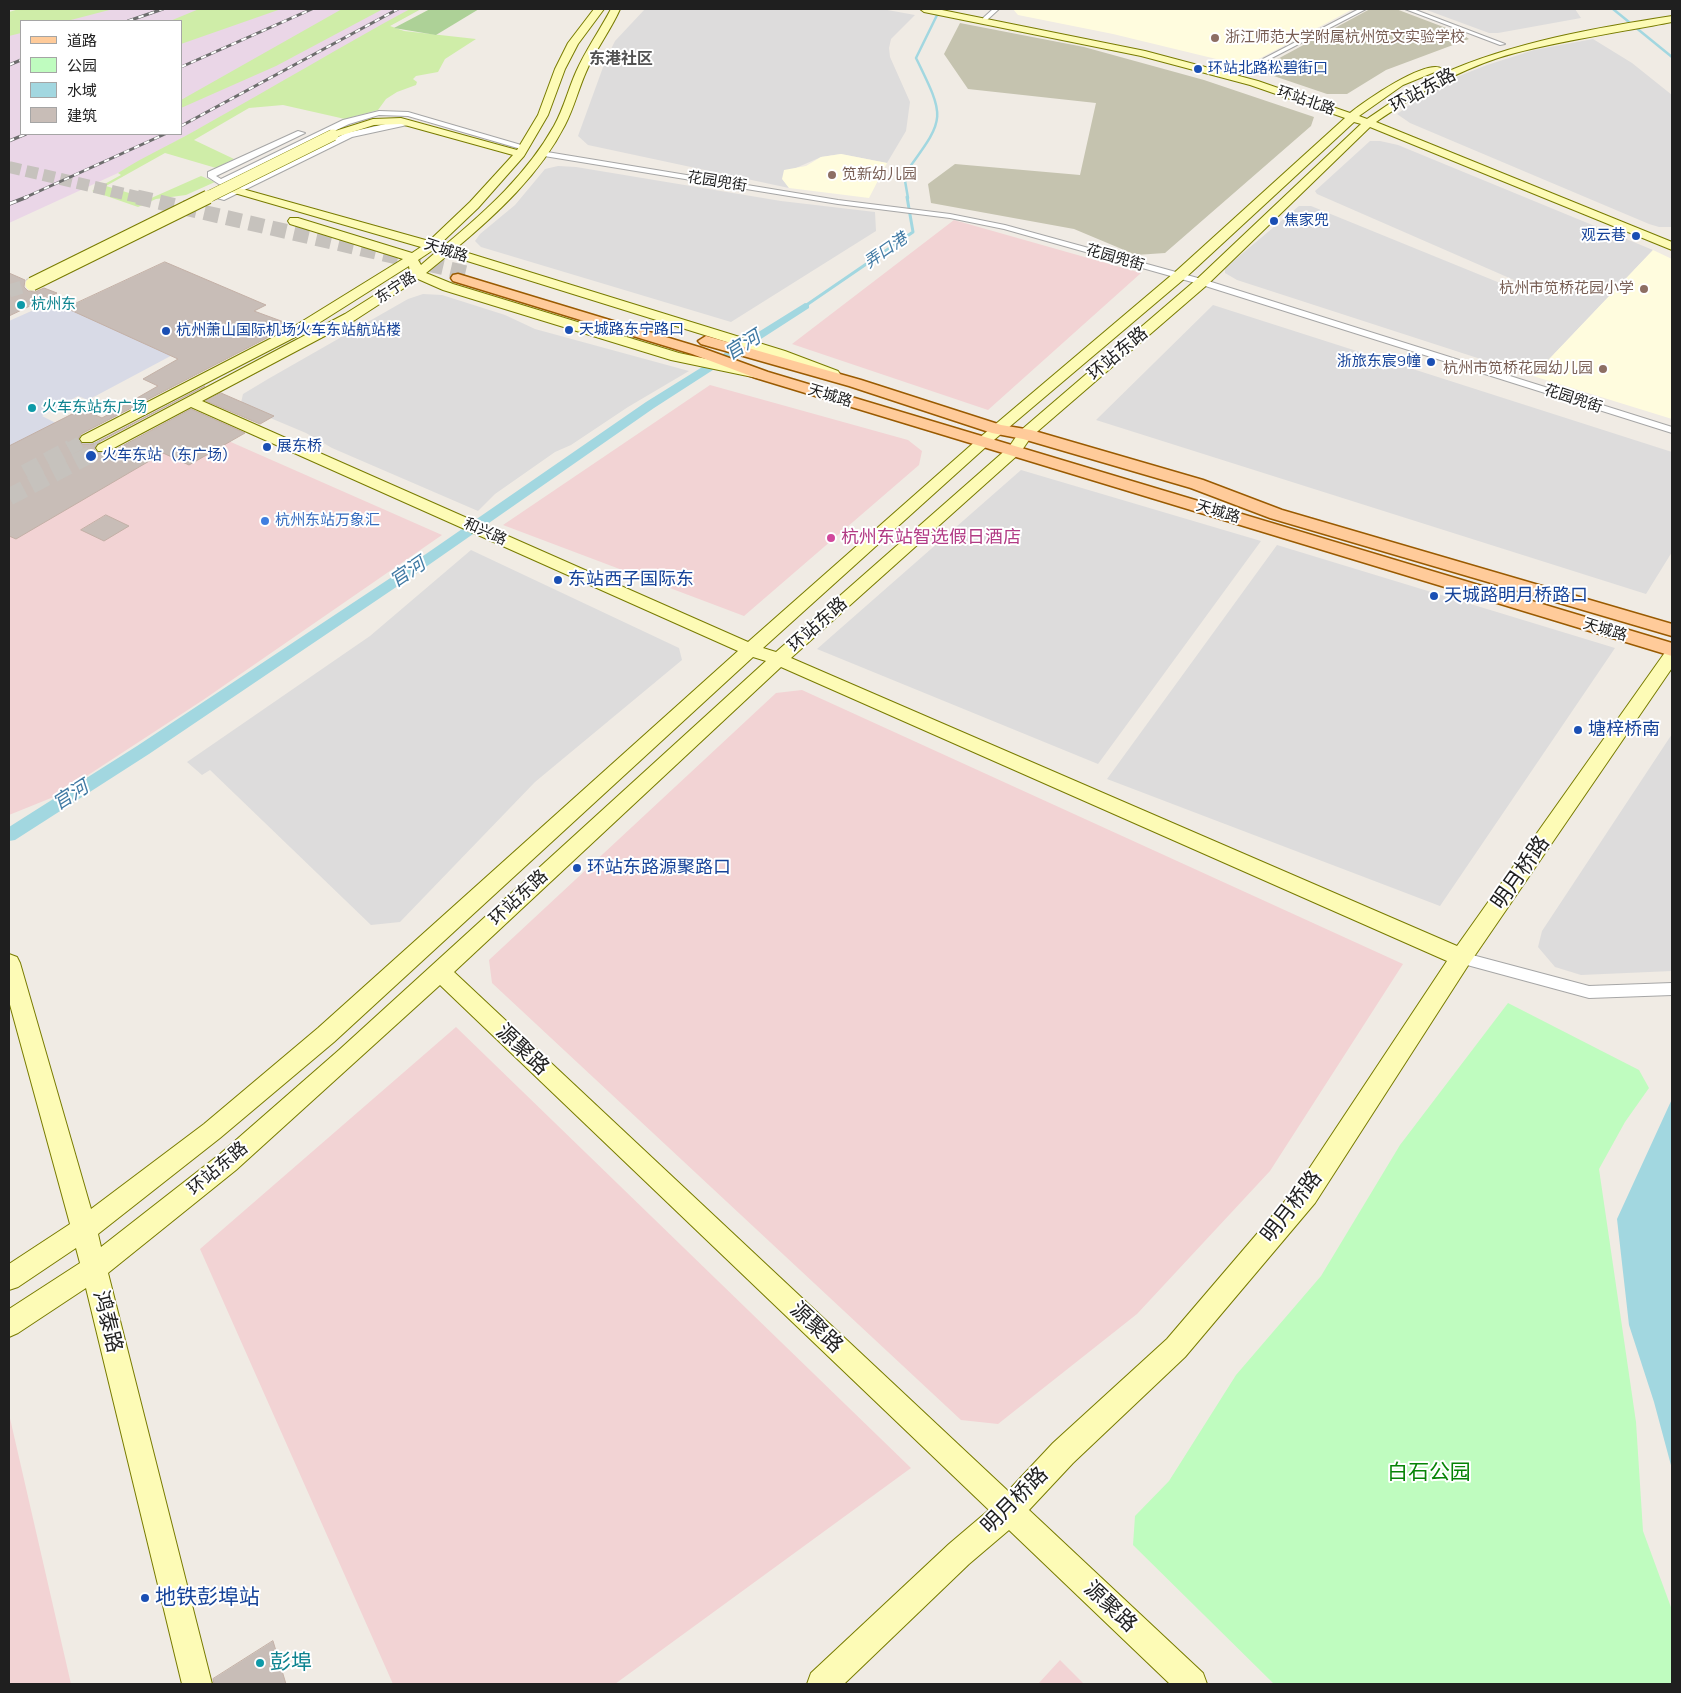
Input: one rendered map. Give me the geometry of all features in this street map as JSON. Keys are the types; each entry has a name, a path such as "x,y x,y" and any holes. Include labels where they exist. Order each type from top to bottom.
{"main road":[{"name":"东宁路","path":"87,439 298,330 352,298 411,257 431,246 474,205 522,151 543,115 560,69 573,43 599,9"},
{"name":"东宁路","path":"104,448 350,317 417,274 485,218 521,181 559,127 571,102 581,72 616,9"},
{"name":"环站北路","path":"919,9 990,15 1119,43 1239,73 1372,121 1671,242"},
{"name":"环站北路","path":"950,9 967,14"},
{"name":"环站东路","path":"9,1278 84,1229 212,1131 326,1035 750,650 983,442 1179,276 1356,115 1399,83 1502,44 1646,20 1672,11"},
{"name":"环站北路","path":"990,15 1202,68 1356,115"},
{"name":"环站东路","path":"1646,20 1672,20"},
{"name":"环站东路","path":"9,1324 93,1269 228,1162 440,972 779,659 1015,450 1025,434 1202,282 1372,121 1403,99 1445,76 1479,62 1511,51 1602,28"},
{"path":"32,284 333,135 373,122 401,121 522,151"},
{"name":"天城路","path":"235,190 431,246 998,429 1025,434 1197,484 1276,514 1672,630"},
{"path":"220,198 249,207"},
{"name":"天城路","path":"278,216 411,257 417,274 448,287 695,357 741,368 1672,650"},
{"name":"天城路","path":"721,340 464,276 695,357 714,366 762,375"},
{"name":"和兴路","path":"191,402 750,650 779,659 1433,944 1461,958"},
{"name":"明月桥路","path":"822,1684 959,1554 1010,1511 1062,1453 1176,1348 1306,1195 1461,958 1672,654"},
{"name":"鸿泰路","path":"9,963 84,1229 197,1684"},
{"name":"源聚路","path":"440,972 1192,1684"}],"street":[{"path":"1239,73 1363,9"},
{"path":"1408,9 1502,44"},
{"path":"221,182 339,125 362,116 379,113 408,114 522,151"},
{"path":"235,190 212,177 211,174 332,120"},
{"path":"220,198 349,135 394,124 418,125"},
{"name":"花园兜街","path":"541,153 876,207 950,216 1013,229 1202,282 1672,430"},
{"path":"1461,958 1589,992 1672,989"}],"shaded area":[{"path":"100,9 421,9 118,173 9,223 9,33 20,29 20,135 182,135 182,20 55,20"},
{"path":"645,9 882,9 915,15 891,39 889,48 890,57 910,102 906,131 887,163 841,154 821,157 796,168 783,179 789,188 588,145 578,136 606,59 615,41"},
{"name":"浙江师范大学附属杭州笕文实验学校","path":"1013,9 1353,9 1251,63 1241,65 1113,34 1018,15"},
{"path":"1370,9 1396,9 1462,34 1469,39 1386,70 1347,94 1327,94 1259,71 1259,69"},
{"path":"1424,9 1575,9 1581,18 1489,33"},
{"path":"960,23 1084,47 1204,80 1314,117 1311,126 1165,253 1136,255 1074,229 931,203 928,184 955,164 1080,175 1096,103 968,89 944,54"},
{"path":"1593,39 1632,63 1672,95 1672,227 1659,227 1649,224 1410,123 1397,114 1439,84 1487,65 1534,50"},
{"path":"1370,141 1398,145 1653,250 1533,376 1237,280 1225,273 1225,268 1299,206 1311,206 1505,285 1514,280 1317,194 1315,191"},
{"name":"笕新幼儿园","path":"841,154 887,163 869,198 789,188 782,179 784,170 806,166 821,157"},
{"path":"558,166 576,167 781,201 875,212 876,231 731,322 481,247 475,241 480,234 515,205 545,169"},
{"path":"954,220 1141,273 988,410 792,344"},
{"path":"1653,250 1672,259 1672,419 1533,376"},
{"path":"423,294 442,295 505,315 535,329 689,371 628,407 571,445 555,452 495,494 478,511 332,448 306,433 244,407 241,403 243,394 268,379 408,299"},
{"name":"火车东站东广场","path":"56,300 180,351 88,400 78,396 42,416 115,453 9,513 9,321"},
{"path":"1213,305 1672,452 1672,552 1646,594 1096,420"},
{"path":"710,385 908,440 922,451 919,465 744,616 503,525"},
{"name":"杭州东站万象汇","path":"199,428 442,535 203,700 56,796 9,815 9,514 124,450"},
{"path":"1021,470 1261,541 1098,764 817,649"},
{"path":"1277,545 1615,648 1440,906 1107,779"},
{"path":"471,550 679,648 682,660 535,782 400,922 371,925 210,770 202,775 187,762 370,636"},
{"path":"802,690 1403,964 1270,1171 1137,1314 998,1424 961,1420 492,983 489,960 776,693"},
{"path":"1672,734 1672,971 1581,975 1555,967 1538,947 1542,931"},
{"path":"456,1027 911,1468 615,1684 393,1684 200,1249"},
{"path":"9,1414 71,1684 9,1684"},
{"path":"1060,1660 1084,1684 1038,1684"}],"green space":[{"path":"19,9 113,9 71,20 20,20 20,33 9,36 9,12"},
{"path":"199,9 281,9 182,44 182,20 172,20"},
{"path":"342,9 383,9 276,66 182,108 182,99"},
{"path":"410,9 421,9 390,26 404,31 476,39 445,59 438,72 416,76 413,79 417,82 416,85 397,92 386,99 378,110 345,119 283,105 249,108 194,140 234,159 216,168 165,153 106,186 149,199 201,176 215,182 186,195 156,199 138,207 92,191 121,175 118,173 139,160"},
{"path":"430,9 479,9 436,35 394,28"},
{"name":"白石公园","path":"1508,1003 1639,1070 1649,1088 1625,1122 1599,1169 1636,1422 1643,1531 1672,1610 1672,1684 1274,1684 1133,1545 1135,1516 1169,1481 1236,1375 1321,1276 1400,1145"}],"water":[{"path":"1672,1099 1672,1469 1654,1402 1629,1325 1617,1219"}],"building":[{"path":"165,262 266,305 254,311 292,325 81,434 78,440 82,444 93,444 205,386 97,443 94,449 98,453 109,453 191,409 245,433 189,465 163,453 16,539 9,536 9,446 82,409 102,418 158,386 143,379 178,359 66,308"},
{"name":"杭州东","path":"9,273 25,280 24,287 28,291 35,292 44,288 57,293 9,316"},
{"path":"221,393 274,416 260,424 206,401"},
{"path":"106,515 129,526 104,541 81,530"},
{"name":"彭埠","path":"273,1641 286,1684 214,1684 213,1679"}],"waterway":[{"name":"弄口港","path":"908,198 904,175 928,142 937,119 937,108 933,95 916,58 940,9"},
{"path":"1613,9 1672,57"},
{"name":"弄口港","path":"805,306 913,232 907,197"},
{"name":"官河","path":"9,835 143,750 415,568 650,405 805,306"}],"tunnel":[{"path":"9,167 142,198"},
{"path":"137,197 471,274"},
{"path":"9,291 32,284"},
{"path":"69,449 87,439"},
{"path":"25,473 71,448"},
{"path":"9,497 103,448 101,449"}],"railway":[{"path":"131,20 163,9"},
{"path":"182,67 312,9"},
{"path":"182,125 398,9"},
{"path":"9,65 20,60"},
{"path":"9,141 24,135"},
{"path":"24,198 163,135"},
{"path":"9,204 27,197"}],"place":[{"name":"浙江师范大学附属杭州笕文实验学校","path":"1215,38"},
{"name":"环站北路松碧街口","path":"1198,69"},
{"name":"笕新幼儿园","path":"832,175"},
{"name":"焦家兜","path":"1274,221"},
{"name":"观云巷","path":"1636,236"},
{"name":"杭州市笕桥花园小学","path":"1644,289"},
{"name":"杭州东","path":"21,305"},
{"name":"天城路东宁路口","path":"569,330"},
{"name":"杭州萧山国际机场火车东站航站楼","path":"166,331"},
{"name":"浙旅东宸9幢","path":"1431,362"},
{"name":"杭州市笕桥花园幼儿园","path":"1603,369"},
{"name":"火车东站东广场","path":"32,408"},
{"name":"展东桥","path":"267,447"},
{"name":"火车东站（东广场）","path":"91,456"},
{"name":"杭州东站万象汇","path":"265,521"},
{"name":"杭州东站智选假日酒店","path":"831,538"},
{"name":"东站西子国际东","path":"558,580"},
{"name":"天城路明月桥路口","path":"1434,596"},
{"name":"塘梓桥南","path":"1578,730"},
{"name":"环站东路源聚路口","path":"577,868"},
{"name":"地铁彭埠站","path":"145,1598"},
{"name":"彭埠","path":"260,1663"}],"district":[{"name":"东港社区","path":"621,60"}]}
